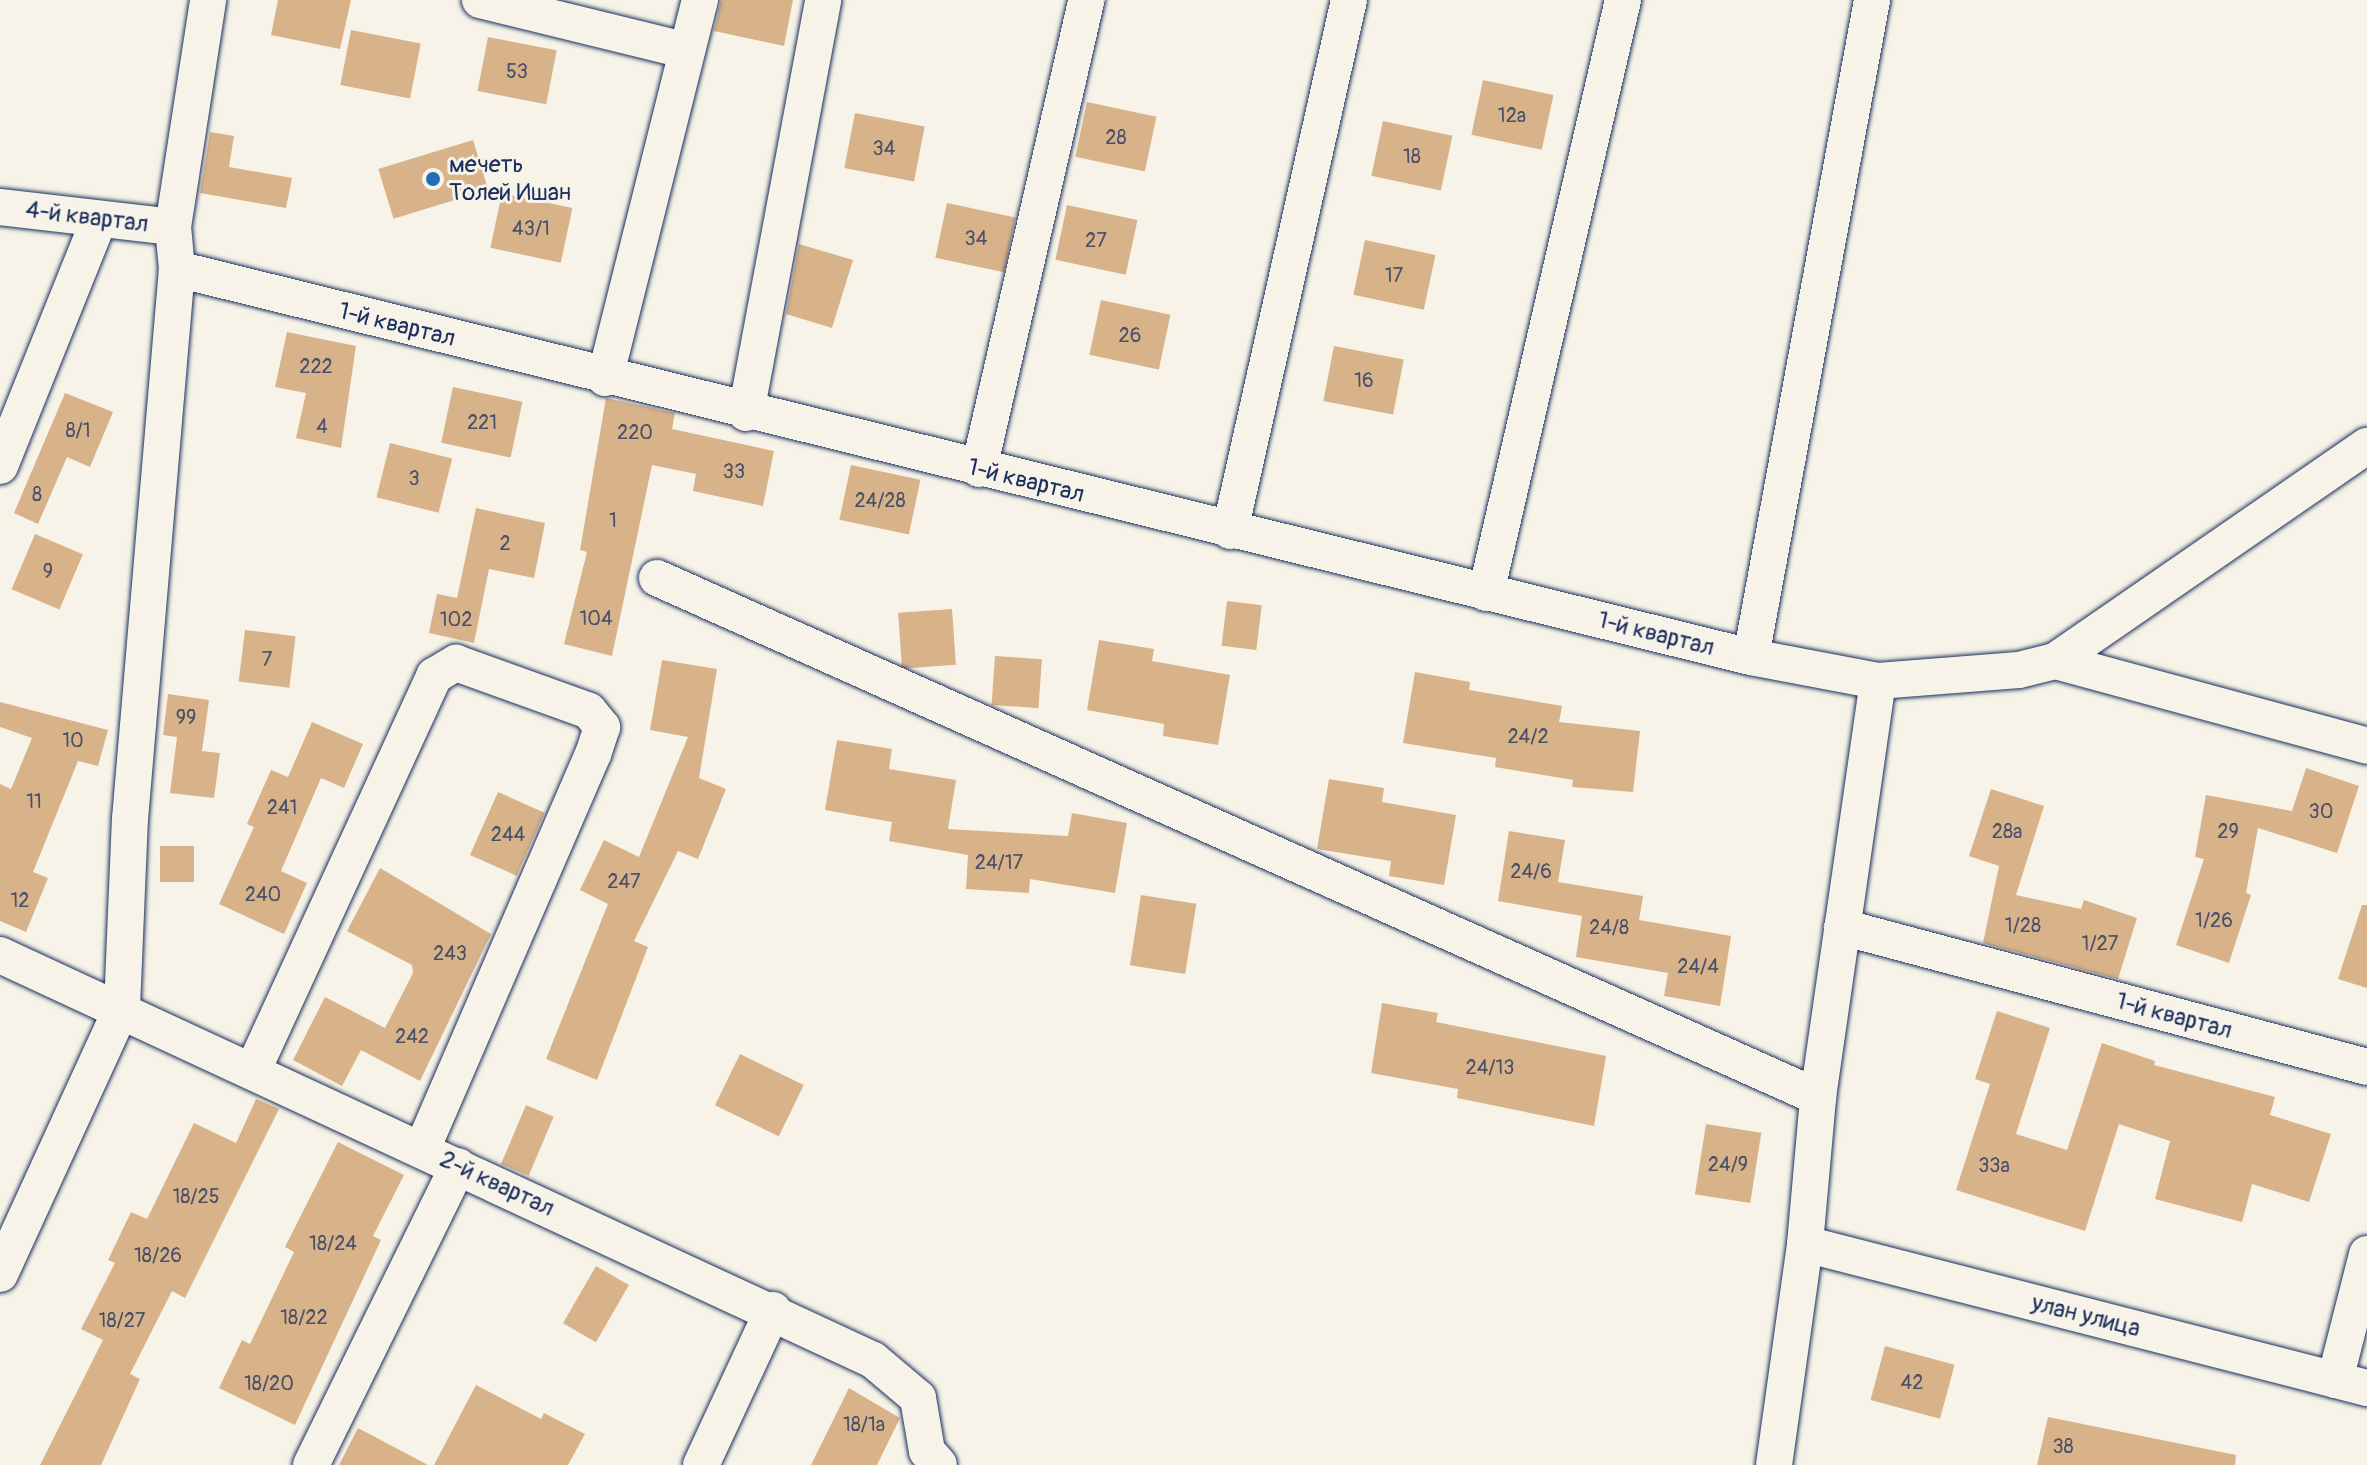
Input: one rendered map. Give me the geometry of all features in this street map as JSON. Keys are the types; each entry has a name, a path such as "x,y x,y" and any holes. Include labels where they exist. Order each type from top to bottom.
{"street":[{"path":"0,1274 122,1008 130,819 177,269 173,227 208,0"},
{"path":"480,0 687,51"},
{"path":"605,378 700,0"},
{"path":"746,413 823,0"},
{"path":"979,469 1086,0"},
{"path":"1230,531 1349,0"},
{"path":"1486,593 1623,0"},
{"path":"1751,657 1872,0"},
{"name":"4-й квартал","path":"0,207 173,227"},
{"path":"0,466 99,220"},
{"name":"1-й квартал","path":"177,269 746,413 1751,657 1878,681 2019,670 2055,661"},
{"path":"2055,661 2367,446"},
{"path":"657,578 1818,1097"},
{"path":"2055,661 2367,746"},
{"path":"253,1070 434,676 456,663 589,711 602,727 593,754 422,1150"},
{"path":"1774,1465 1805,1244 1818,1097 1878,681"},
{"name":"1-й квартал","path":"1842,927 2367,1067"},
{"name":"2-й квартал","path":"0,955 122,1008 422,1150 773,1310 873,1360 906,1384 918,1398 927,1451 939,1465"},
{"path":"311,1465 458,1166"},
{"name":"улан улица","path":"1805,1244 2351,1384"},
{"path":"2351,1384 2367,1254"},
{"path":"701,1465 773,1310"}],"building":[{"path":"278,0 351,0 340,49 271,35"},
{"path":"721,0 793,0 784,46 714,31"},
{"path":"351,30 421,44 410,99 340,85"},
{"path":"488,37 557,50 546,104 478,91"},
{"path":"1483,80 1553,95 1542,150 1471,135"},
{"path":"1087,102 1156,117 1145,172 1075,157"},
{"path":"855,113 925,127 914,182 844,168"},
{"path":"1383,121 1452,136 1441,191 1371,176"},
{"path":"210,132 234,136 229,167 292,178 286,208 200,193"},
{"name":"мечеть Толей Ишан","path":"473,140 488,190 394,219 378,169"},
{"path":"502,193 572,208 561,263 490,248"},
{"path":"947,203 1015,218 1004,272 935,258"},
{"path":"1067,205 1137,220 1126,275 1055,260"},
{"path":"1365,240 1435,255 1424,310 1353,295"},
{"path":"799,244 853,260 832,328 786,314"},
{"path":"1101,300 1170,315 1159,370 1089,355"},
{"path":"287,332 356,346 341,448 296,438 306,393 275,387"},
{"path":"1334,346 1404,360 1393,415 1323,401"},
{"path":"453,387 522,402 511,458 441,443"},
{"path":"65,393 113,412 90,467 67,457 38,524 14,513"},
{"path":"606,398 675,413 672,429 774,451 763,506 693,491 696,474 652,465 612,656 564,644 587,552 580,550"},
{"path":"390,443 452,458 439,513 376,497"},
{"path":"851,465 920,480 909,535 839,520"},
{"path":"476,508 545,523 534,578 489,569 474,643 429,633 437,594 457,598"},
{"path":"35,534 83,554 59,610 12,589"},
{"path":"1227,601 1262,605 1256,650 1222,646"},
{"path":"952,609 956,665 902,669 898,613"},
{"path":"245,630 296,636 289,688 239,682"},
{"path":"1099,640 1154,649 1152,661 1230,675 1218,745 1163,736 1164,724 1087,710"},
{"path":"995,656 1042,659 1038,708 992,705"},
{"path":"662,660 717,669 699,778 726,789 698,859 678,851 634,941 648,947 597,1080 546,1059 608,904 580,890 604,840 639,857 688,737 650,730"},
{"path":"1415,672 1470,682 1469,690 1562,706 1559,722 1640,731 1633,792 1572,787 1573,780 1495,767 1496,758 1403,743"},
{"path":"168,694 209,700 202,751 220,753 214,798 170,793 177,737 163,735"},
{"path":"0,702 108,730 98,766 78,761 33,872 48,878 26,932 0,921 0,784 11,789 32,738 0,727"},
{"path":"312,722 363,744 344,788 321,778 281,871 307,883 284,934 219,904 254,827 247,824 271,770 288,777"},
{"path":"837,740 892,749 889,769 956,780 948,829 1068,836 1072,813 1127,823 1115,893 1030,879 1029,893 966,889 968,855 889,841 892,822 825,810"},
{"path":"2306,768 2359,786 2337,853 2258,828 2246,893 2251,895 2229,963 2176,945 2204,859 2195,857 2206,795 2292,811"},
{"path":"1329,779 1384,788 1382,802 1456,815 1444,885 1389,876 1391,861 1317,849"},
{"path":"1991,789 2044,806 2016,895 2081,909 2084,900 2137,918 2118,979 1983,943 1999,866 1969,856"},
{"path":"498,792 545,813 517,876 470,855"},
{"path":"1509,831 1565,840 1558,882 1643,896 1639,920 1731,936 1720,1006 1664,996 1668,973 1576,957 1582,916 1498,901"},
{"path":"160,846 194,846 194,882 160,882"},
{"path":"380,868 491,934 420,1081 361,1050 342,1086 293,1060 325,997 385,1028 413,973 412,965 347,931"},
{"path":"1141,895 1196,904 1185,974 1130,965"},
{"path":"2362,905 2367,905 2367,988 2338,979"},
{"path":"1382,1003 1438,1013 1436,1022 1606,1056 1594,1126 1457,1098 1458,1089 1371,1073"},
{"path":"1997,1011 2050,1028 2016,1134 2067,1150 2102,1043 2155,1061 2154,1065 2275,1097 2270,1115 2331,1134 2309,1202 2252,1184 2242,1222 2155,1199 2170,1141 2119,1124 2085,1231 1956,1190 1990,1084 1975,1079"},
{"path":"740,1054 804,1085 779,1136 715,1105"},
{"path":"256,1099 279,1109 185,1298 172,1291 130,1374 140,1379 101,1465 40,1465 103,1340 81,1329 115,1263 108,1260 131,1212 147,1219 194,1123 236,1143"},
{"path":"526,1105 554,1117 529,1176 501,1164"},
{"path":"1706,1124 1761,1133 1750,1203 1695,1194"},
{"path":"338,1142 404,1175 373,1236 381,1240 295,1425 219,1388 242,1340 250,1344 294,1252 285,1247"},
{"path":"596,1266 629,1285 596,1342 563,1323"},
{"path":"1885,1346 1955,1365 1940,1419 1871,1400"},
{"path":"476,1385 541,1419 544,1413 585,1434 568,1465 434,1465"},
{"path":"849,1388 900,1418 877,1465 811,1465"},
{"path":"2048,1417 2236,1455 2235,1465 2037,1465"},
{"path":"358,1428 428,1465 339,1465"}],"place":[{"name":"мечеть Толей Ишан","path":"433,179"}]}
